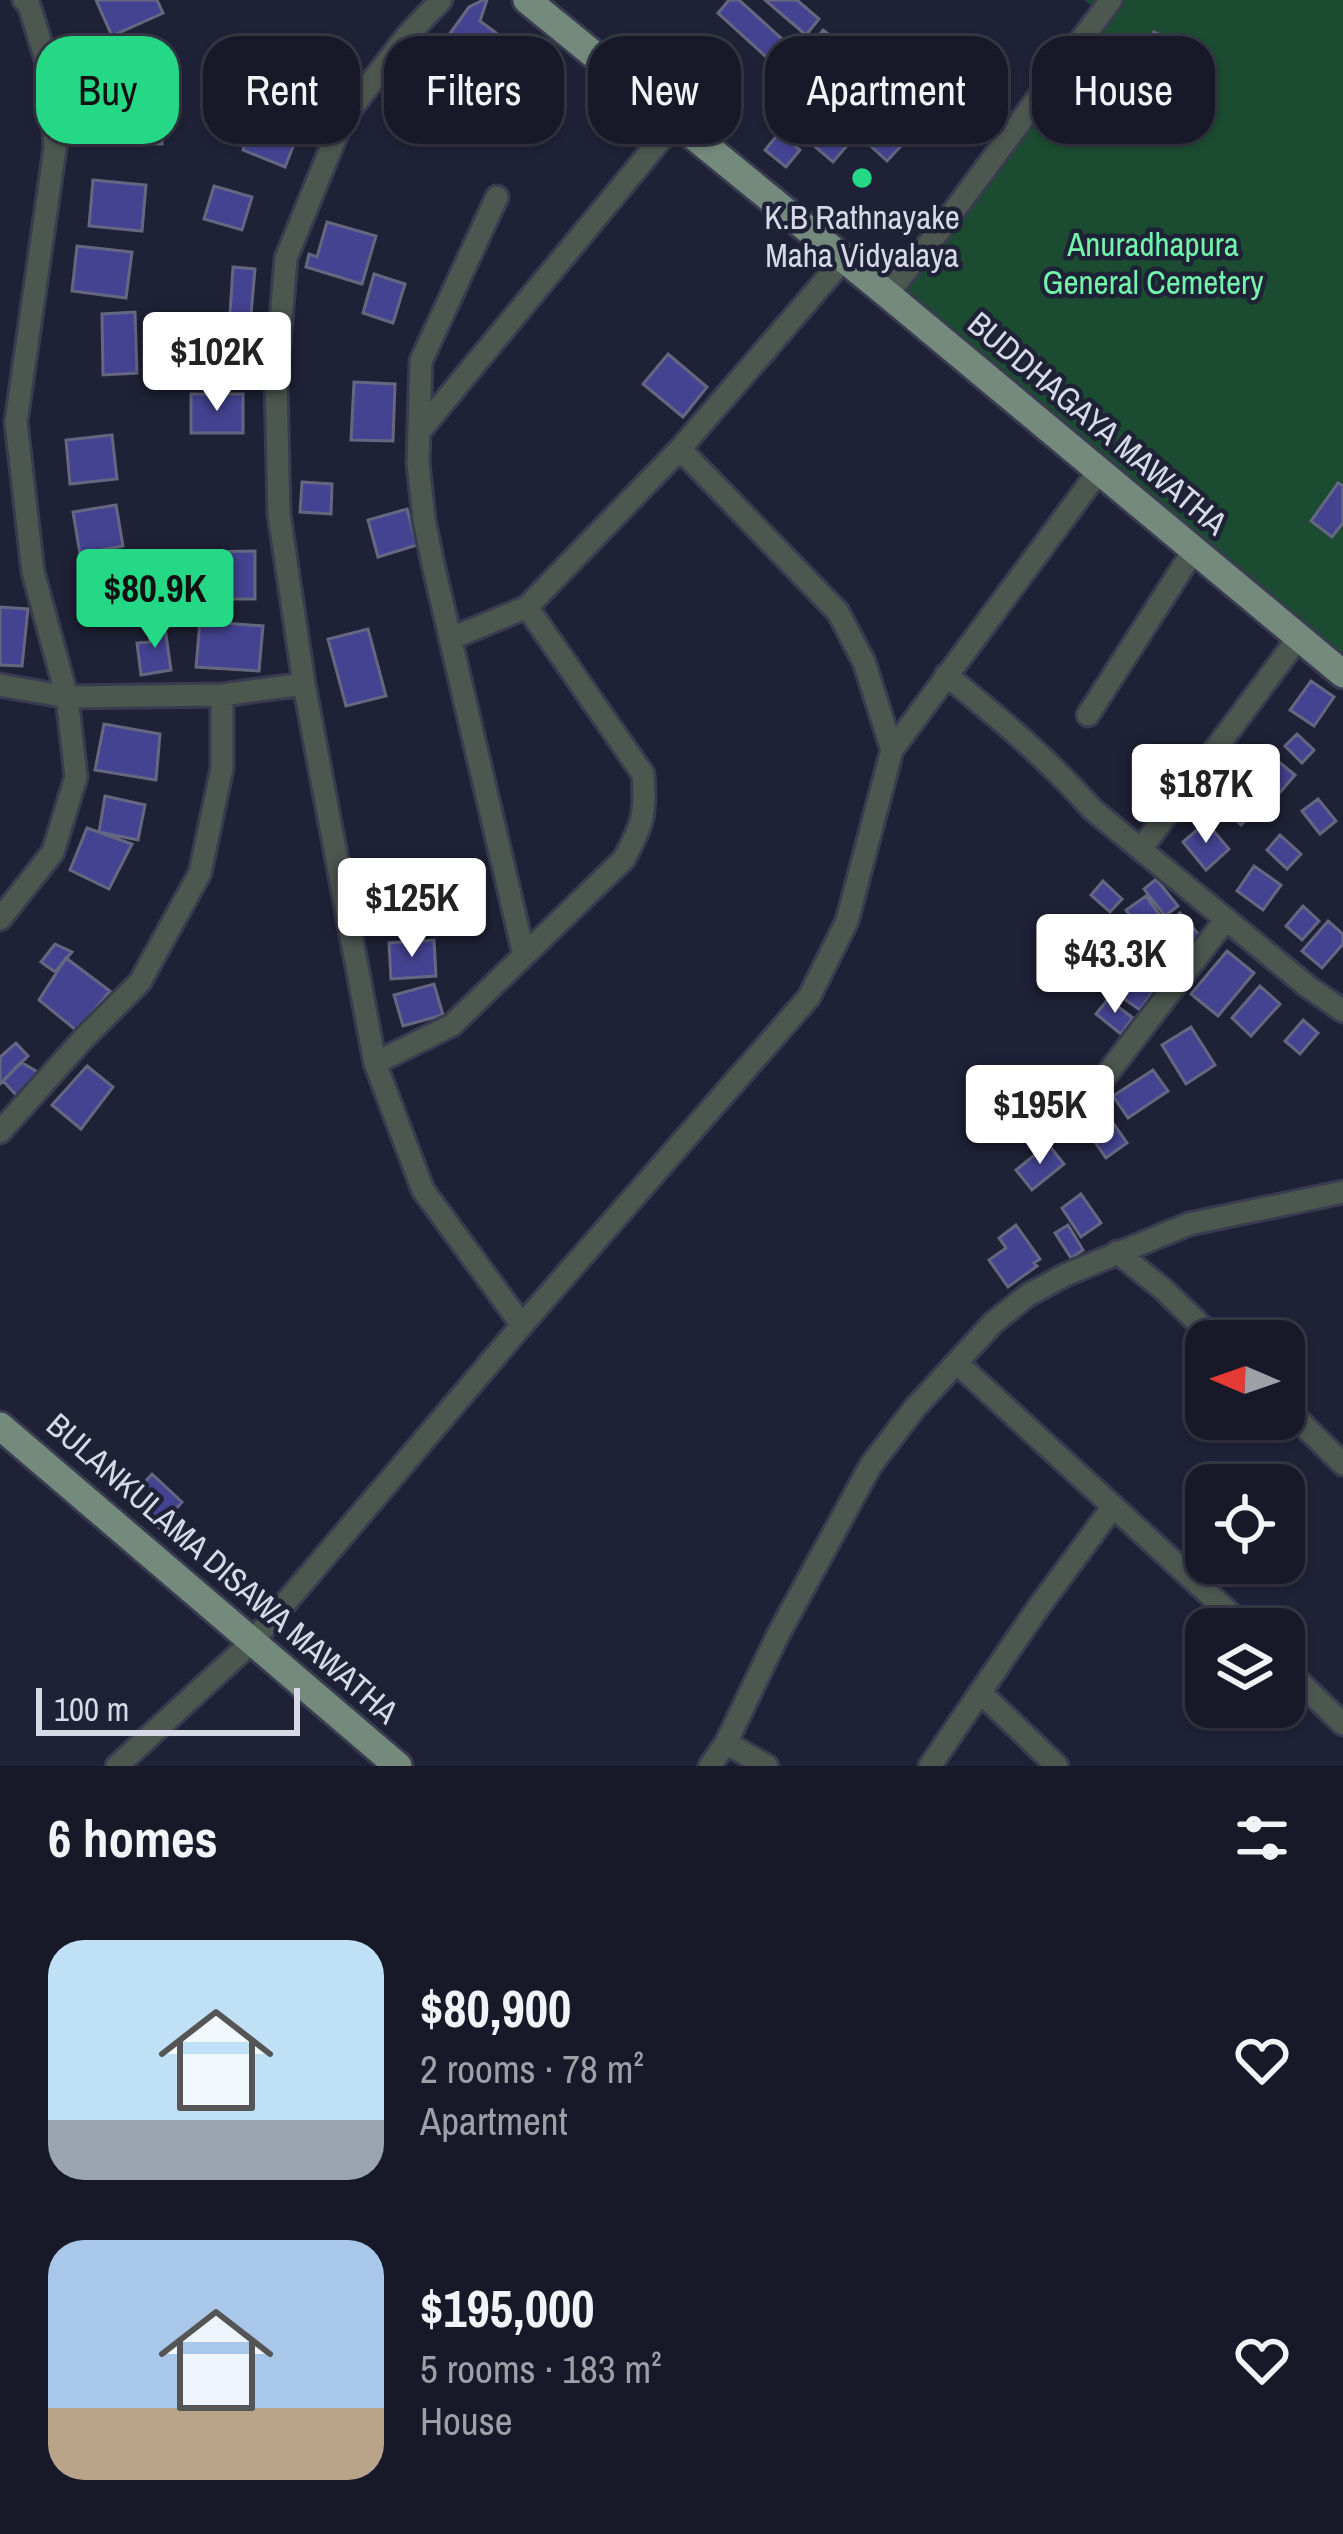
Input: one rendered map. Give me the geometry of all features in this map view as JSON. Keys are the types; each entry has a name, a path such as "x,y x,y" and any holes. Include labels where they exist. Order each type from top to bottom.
{"main road":[{"name":"BUDDHAGAYA MAWATHA","path":"527,0 588,50"},
{"name":"BUDDHAGAYA MAWATHA","path":"703,144 1343,674"},
{"name":"BULANKULAMA DISAWA MAWATHA","path":"5,1441 398,1766"}],"street":[{"path":"0,919 53,852 76,777 67,697 33,572 8,420 55,148 52,79 24,0"},
{"path":"441,0 344,118 286,258 276,380 279,514 304,684 375,1063 423,1190 522,1325"},
{"path":"887,294 1111,0"},
{"path":"418,432 658,144"},
{"path":"497,196 421,361 418,463 424,520 524,955"},
{"path":"452,638 527,607 680,449 844,259"},
{"path":"680,449 838,612 864,662 892,750"},
{"path":"117,1766 253,1642 809,997 847,921 892,750 1100,471"},
{"path":"1088,715 1195,550"},
{"path":"375,1063 452,1024 624,859 642,826 643,774 527,607"},
{"path":"1142,849 1299,637"},
{"path":"946,675 1024,738 1093,810 1343,1011"},
{"path":"0,685 67,697 222,695 304,684"},
{"path":"0,1132 140,982 200,873 222,768 222,695"},
{"path":"1090,1094 1226,920"},
{"path":"710,1766 871,1465 914,1409 994,1322 1028,1295 1065,1275 1189,1224 1343,1192"},
{"path":"1118,1252 1195,1320"},
{"path":"958,1364 1224,1608"},
{"path":"1305,1426 1343,1463"},
{"path":"930,1766 1112,1508"},
{"path":"1305,1687 1343,1724"},
{"path":"980,1693 1058,1766"},
{"path":"726,1743 767,1766"}],"green space":[{"name":"Anuradhapura General Cemetery","path":"1084,0 1343,0 1343,670 887,294 1000,144 1008,144 1008,133 1032,101 1032,144 1215,144 1215,36 1081,36 1100,11"}],"building":[{"path":"96,0 157,0 163,13 112,36"},
{"path":"487,0 480,21 495,36 448,36 469,7"},
{"path":"729,0 739,0 779,36 765,36 765,56 718,13"},
{"path":"765,0 797,0 819,19 806,35"},
{"path":"245,144 294,144 285,167 243,150"},
{"path":"770,144 793,144 800,150 786,167 765,150"},
{"path":"812,144 848,144 833,162"},
{"path":"868,144 903,144 887,161"},
{"path":"93,180 146,185 142,231 89,226"},
{"path":"214,186 252,197 242,230 204,219"},
{"path":"327,222 376,236 362,284 306,267 309,254 317,257"},
{"path":"77,246 132,252 126,298 72,291"},
{"path":"233,267 255,269 251,315 230,314"},
{"path":"374,274 405,284 393,323 363,313"},
{"path":"135,312 137,373 103,375 102,314"},
{"path":"226,340 247,344 242,376 221,373"},
{"path":"668,354 707,387 683,417 643,384"},
{"path":"354,382 395,384 393,441 351,440"},
{"path":"191,394 243,394 243,433 191,433"},
{"path":"112,435 117,479 70,484 66,440"},
{"path":"302,482 332,484 331,514 300,512"},
{"path":"1338,483 1343,486 1343,523 1332,537 1311,521"},
{"path":"116,505 123,546 80,554 73,512"},
{"path":"407,509 417,545 378,557 368,520"},
{"path":"255,551 255,599 192,599 192,589 181,589 181,572 195,572 194,552"},
{"path":"0,607 28,609 22,666 0,665"},
{"path":"164,621 171,670 141,675 137,643 150,642 148,623"},
{"path":"200,621 263,626 259,671 196,667"},
{"path":"368,629 386,696 346,706 328,639"},
{"path":"1311,681 1334,697 1314,726 1290,710"},
{"path":"104,724 160,734 156,780 95,770"},
{"path":"1297,734 1314,750 1302,763 1285,746"},
{"path":"1279,762 1295,775 1271,803 1256,790"},
{"path":"1235,791 1255,811 1241,825 1221,805"},
{"path":"105,796 145,805 138,840 99,832"},
{"path":"1318,799 1336,821 1320,834 1302,811"},
{"path":"1206,822 1229,849 1206,870 1183,842"},
{"path":"87,828 132,844 109,889 70,870"},
{"path":"1280,835 1301,854 1287,869 1267,850"},
{"path":"1254,866 1281,885 1263,910 1237,891"},
{"path":"1156,879 1178,906 1165,916 1144,889"},
{"path":"1103,881 1122,899 1110,912 1091,895"},
{"path":"1146,896 1164,921 1145,935 1126,910"},
{"path":"1303,906 1319,921 1302,940 1286,926"},
{"path":"1180,913 1201,937 1170,965 1149,942"},
{"path":"1328,921 1343,934 1343,944 1322,968 1302,951"},
{"path":"434,940 436,976 391,979 389,943"},
{"path":"55,944 72,952 55,972 41,962"},
{"path":"1227,951 1254,973 1218,1016 1191,994"},
{"path":"66,958 110,991 77,1031 39,1000"},
{"path":"1138,964 1161,980 1140,1010 1117,994"},
{"path":"434,984 443,1015 403,1026 394,995"},
{"path":"1260,986 1280,1004 1251,1036 1232,1018"},
{"path":"1108,999 1133,1018 1121,1034 1096,1014"},
{"path":"1303,1020 1318,1033 1300,1054 1285,1041"},
{"path":"1191,1027 1215,1065 1186,1084 1162,1045"},
{"path":"16,1043 28,1056 0,1084 0,1057"},
{"path":"21,1062 41,1074 19,1098 3,1081"},
{"path":"87,1066 113,1087 81,1129 52,1105"},
{"path":"1153,1070 1168,1091 1128,1118 1113,1096"},
{"path":"1102,1107 1127,1143 1106,1158 1081,1122"},
{"path":"1048,1144 1064,1164 1032,1190 1016,1170"},
{"path":"1081,1194 1101,1223 1081,1237 1062,1208"},
{"path":"1016,1225 1040,1259 1008,1287 989,1260 1006,1248 999,1238"},
{"path":"1068,1225 1083,1250 1071,1258 1055,1233"},
{"path":"152,1474 182,1502 159,1528 127,1501"}],"place":[{"name":"K.B Rathnayake Maha Vidyalaya","path":"862,178"}]}
